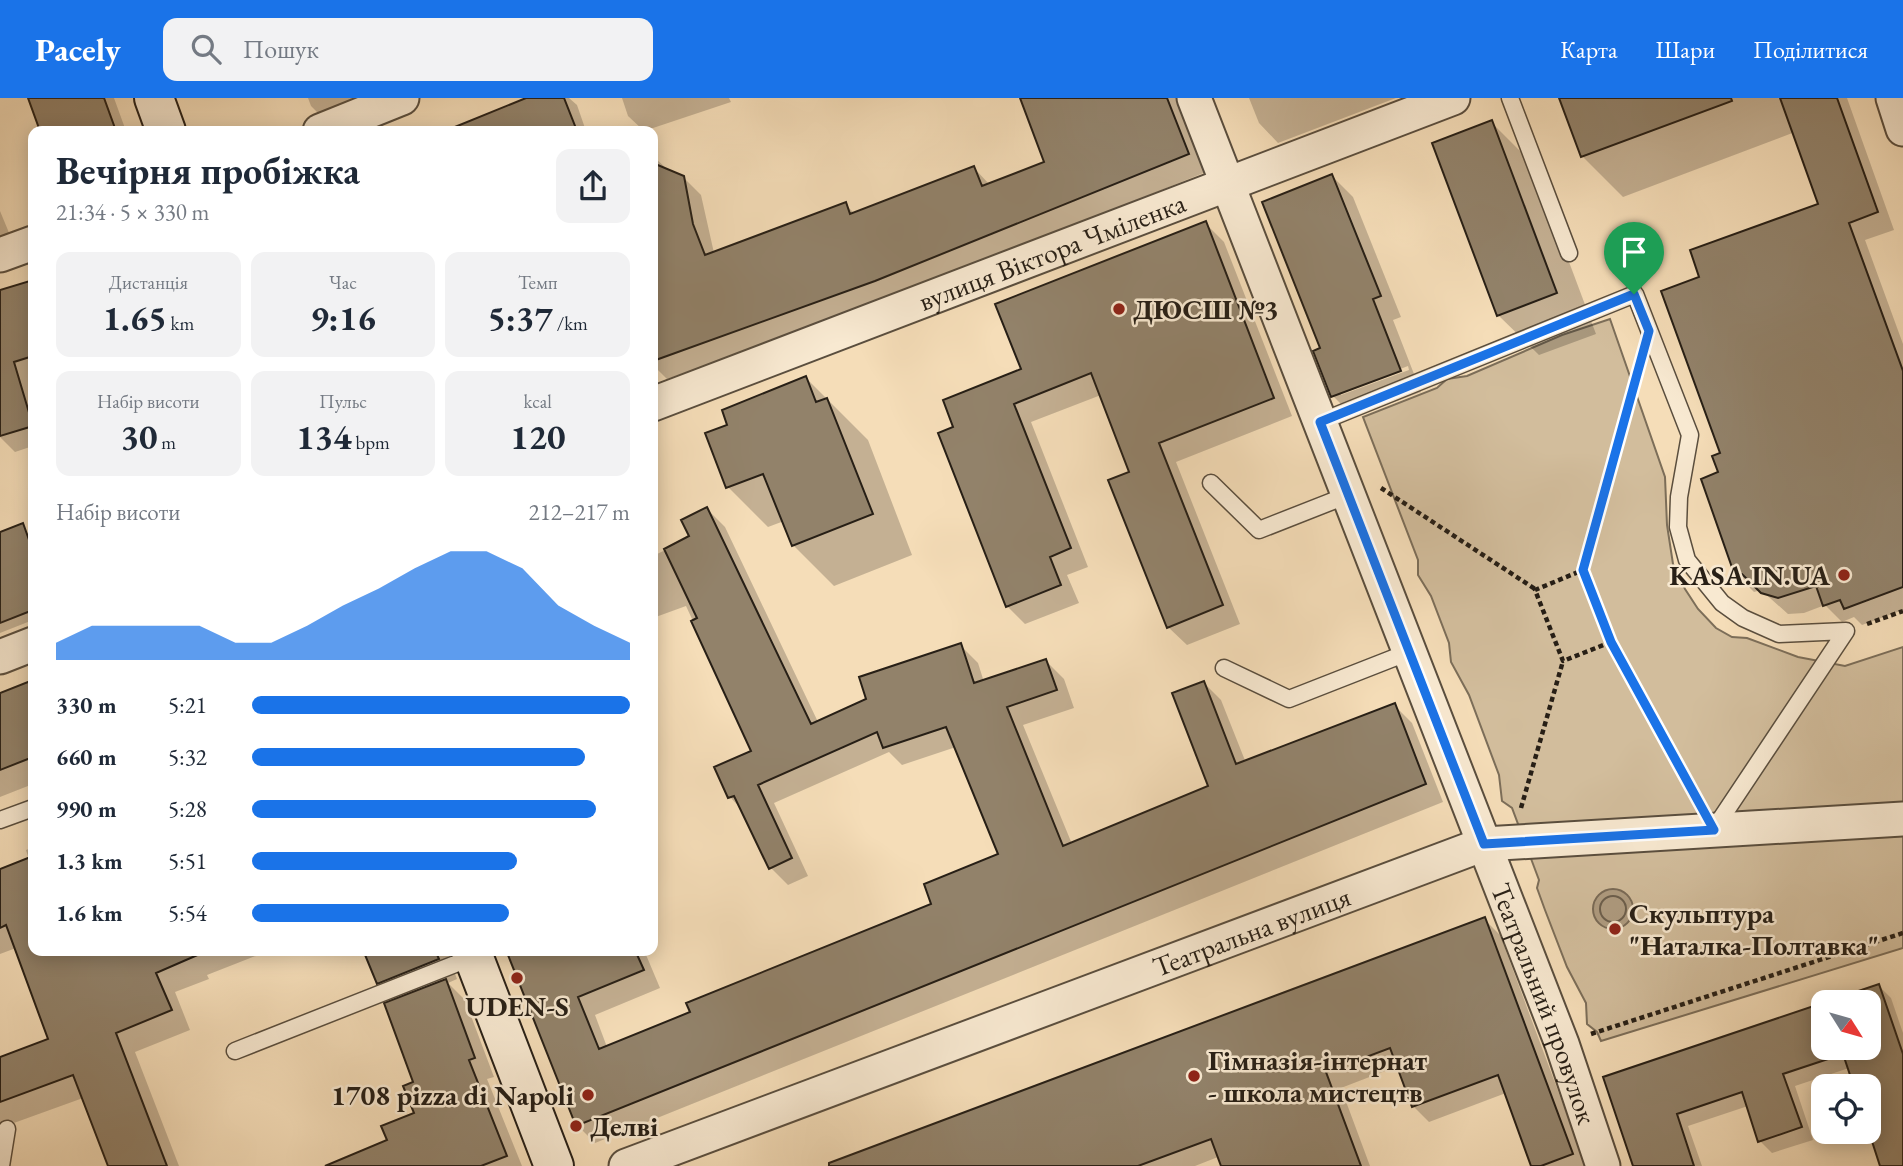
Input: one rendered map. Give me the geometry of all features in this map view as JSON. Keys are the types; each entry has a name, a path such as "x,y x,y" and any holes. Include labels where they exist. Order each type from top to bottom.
{"street":[{"path":"154,98 164,126"},
{"path":"332,126 402,98"},
{"name":"Театральний провулок","path":"1194,98 1409,652 1498,843 1603,1166"},
{"name":"вулиця Віктора Чміленка","path":"658,402 1452,98"},
{"path":"1893,98 1903,129"},
{"path":"0,255 28,245"},
{"path":"0,657 28,646"},
{"name":"Театральна вулиця","path":"626,1166 1498,843 1903,819"},
{"path":"473,956 554,1166"}],"lane":[{"path":"1510,98 1569,253"},
{"path":"1320,422 1634,294 1690,435 1679,497 1678,527 1687,560 1722,603 1743,618 1779,634 1846,631"},
{"path":"1211,483 1259,530 1348,495"},
{"path":"1714,830 1846,631"},
{"path":"1224,668 1289,699 1409,652"},
{"path":"0,820 28,810"},
{"path":"235,1051 467,956"},
{"path":"1,1166 7,1129"}],"path":[{"path":"1649,331 1583,570 1611,642 1714,830"},
{"path":"1334,457 1535,590 1563,661 1498,843"},
{"path":"1535,590 1583,570"},
{"path":"1846,631 1903,611"},
{"path":"1563,661 1611,642"},
{"path":"1562,1044 1903,933"}],"shaded area":[{"path":"1610,319 1665,477 1667,525 1673,564 1698,609 1716,628 1732,637 1747,638 1798,657 1845,666 1903,647 1903,948 1601,1041 1597,1032 1587,1024 1586,1003 1567,967 1545,910 1537,888 1539,880 1512,808 1502,801 1499,775 1469,695 1451,662 1449,643 1431,596 1418,575 1418,560 1363,417 1437,388 1447,379 1467,376 1562,335"}],"water":[{"path":"1613,889 1627,895 1633,909 1627,923 1613,929 1599,923 1593,909 1599,895"}],"building":[{"path":"28,98 104,98 114,126 38,126"},
{"path":"526,98 564,98 575,126 457,126"},
{"path":"1020,98 1167,98 1189,154 875,281 658,359 658,165 684,176 693,224 705,255 846,202 850,214 974,166 982,186 1044,162"},
{"path":"1559,98 1731,98 1732,101 1581,157"},
{"path":"1780,98 1837,98 1878,212 1849,223 1903,371 1903,587 1844,609 1840,600 1823,606 1816,586 1778,598 1761,593 1742,574 1735,576 1701,479 1718,472 1712,456 1720,453 1661,291 1699,277 1690,250 1818,204"},
{"path":"1492,120 1557,293 1497,316 1432,143"},
{"path":"1332,174 1381,296 1373,299 1401,371 1331,397 1313,351 1320,348 1262,202"},
{"path":"1206,221 1274,398 1159,443 1223,605 1167,628 1108,480 1129,472 1091,373 1014,404 1071,548 1050,557 1061,585 1006,607 938,433 953,427 943,400 1021,369 995,304"},
{"path":"28,282 28,358 14,362 28,409 28,428 0,436 0,290"},
{"path":"806,376 816,402 827,398 873,514 792,546 763,474 726,488 705,433 727,425 722,410"},
{"path":"707,507 811,724 866,699 859,677 961,643 974,683 1046,659 1057,690 1007,707 1063,846 1208,786 1172,693 1204,681 1236,764 1395,703 1426,784 576,1126 508,956 638,956 644,970 578,997 599,1049 690,1012 686,1003 931,904 924,884 998,854 946,727 883,748 877,732 758,785 792,858 769,869 734,796 728,798 714,767 751,751 691,621 697,618 664,549 689,536 681,520"},
{"path":"23,523 28,537 28,612 0,623 0,532"},
{"path":"28,682 28,759 0,770 0,693"},
{"path":"28,858 28,956 195,956 156,973 172,1010 116,1033 167,1166 108,1166 73,1075 0,1102 0,1057 48,1039 6,925 0,928 0,869"},
{"path":"1485,917 1573,1154 1541,1166 1531,1166 1498,1075 1412,1107 1390,1048 1326,1072 1361,1166 1221,1166 1211,1139 1138,1166 829,1166 829,1163"},
{"path":"365,956 438,956 439,959 377,984"},
{"path":"446,979 475,1058 469,1060 507,1156 481,1166 325,1166 387,1140 381,1126 414,1113 403,1086 413,1082 384,1003"},
{"path":"1879,984 1903,1054 1903,1166 1880,1166 1873,1144 1881,1144 1881,1074 1850,1074 1845,1060 1881,1060 1881,990 1861,990"},
{"path":"1811,1007 1811,1060 1825,1060 1783,1074 1802,1127 1758,1142 1742,1092 1677,1114 1694,1166 1633,1166 1603,1077"}],"place":[{"name":"ДЮСШ №3","path":"1119,309"},
{"name":"KASA.IN.UA","path":"1844,575"},
{"name":"Скульптура \"Наталка-Полтавка\"","path":"1615,929"},
{"name":"UDEN-S","path":"517,978"},
{"name":"Гімназія-інтернат - школа мистецтв","path":"1194,1076"},
{"name":"1708 pizza di Napoli","path":"588,1095"},
{"name":"Делві","path":"576,1126"}],"route":[{"path":"1634,294 1649,331 1583,570 1611,642 1714,830 1484,844 1320,422 1634,294"}]}
